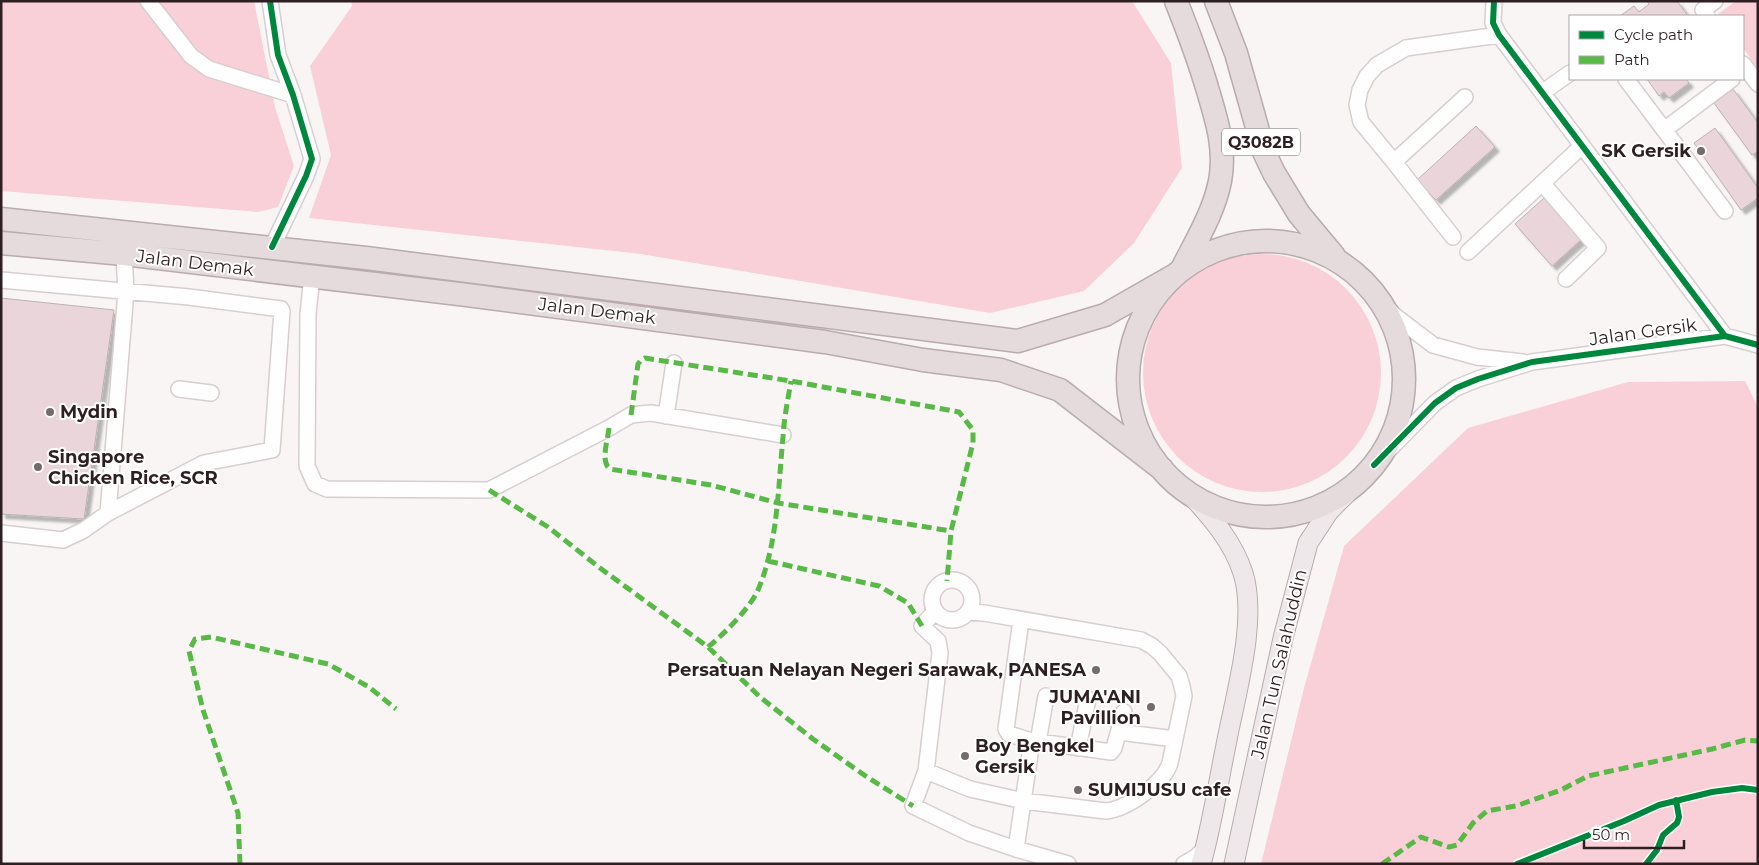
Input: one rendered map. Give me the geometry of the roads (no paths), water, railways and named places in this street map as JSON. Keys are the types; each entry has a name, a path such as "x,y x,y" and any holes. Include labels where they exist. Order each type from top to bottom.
{"highway":[{"path":"1176,1 1195,47 1218,124 1223,160 1220,183 1212,208 1178,272 1158,293 1145,312 1135,334 1128,369 1129,393 1136,422 1148,450 1162,469 1191,495 1211,506 1232,513 1255,517 1278,517 1300,513 1321,506 1341,495 1367,473 1386,448 1395,428 1403,396 1404,375 1401,353 1395,332 1383,308 1367,286 1341,264"},
{"name":"Q3082B","path":"1216,1 1236,54 1262,143 1274,173 1299,214 1341,264"},
{"name":"Jalan Demak","path":"1,219 272,247 1018,341 1104,315 1200,258 1220,249 1240,244 1261,241 1303,246 1341,264"},
{"name":"Jalan Demak","path":"1,243 124,254 704,325 825,342 923,360 1001,370 1060,390 1162,469"}],"main road":[{"name":"Jalan Tun Salahuddin","path":"1234,864 1284,638 1308,543 1329,511 1367,473"},
{"name":"Jalan Tun Salahuddin","path":"1191,495 1214,520 1231,545 1243,573 1248,597 1248,627 1204,856"}],"street":[{"path":"148,1 191,56 200,64 209,69 293,95"},
{"path":"270,1 275,44 293,95 312,159 306,176 272,247"},
{"path":"275,44 282,28 280,1"},
{"path":"1494,1 1493,23 1499,35 1725,336"},
{"path":"1706,15 1703,10 1715,1"},
{"path":"1453,236 1361,122 1357,105 1360,90 1367,76 1377,65 1406,48 1499,35"},
{"path":"1744,68 1758,84"},
{"path":"1543,92 1569,73"},
{"path":"1627,80 1725,211"},
{"path":"1664,130 1731,80"},
{"path":"1394,162 1466,96"},
{"path":"1468,252 1582,146"},
{"path":"1543,184 1598,248 1566,279"},
{"path":"108,513 126,291 124,254"},
{"path":"312,276 308,314 307,466 315,484 327,489 489,490 630,415 651,413 783,435"},
{"path":"1,280 126,291 281,309 283,313 273,448 271,451 204,462 108,513 84,530 62,540 1,533"},
{"path":"1367,286 1395,316 1433,346 1477,357 1532,362"},
{"name":"Jalan Gersik","path":"1532,362 1725,336 1758,345"},
{"path":"1367,473 1435,403 1456,388 1532,362"},
{"path":"666,416 674,363"},
{"path":"179,389 212,393"},
{"path":"947,580 954,580 966,586 972,599 968,612 958,620 945,619 935,611 932,599 936,587 947,580"},
{"path":"935,611 922,626 938,641 940,653 926,771 913,806 969,833 1068,864"},
{"path":"926,771 970,789 1024,801 1106,811 1116,810 1159,781 1168,771 1184,696 1179,676 1152,646 1141,640 968,612"},
{"path":"1020,620 1007,732 1012,736 1035,742 1111,752 1124,712"},
{"path":"1016,849 1035,742 1046,696"},
{"path":"1078,748 1088,699"},
{"path":"1118,732 1175,739"},
{"path":"1184,864 1196,857 1204,856"}],"place":[{"name":"SK Gersik","path":"1701,151"},
{"name":"Mydin","path":"50,412"},
{"name":"Singapore Chicken Rice, SCR","path":"38,467"},
{"name":"Persatuan Nelayan Negeri Sarawak, PANESA","path":"1096,670"},
{"name":"JUMA'ANI Pavillion","path":"1151,707"},
{"name":"Boy Bengkel Gersik","path":"965,756"},
{"name":"SUMIJUSU cafe","path":"1078,790"}]}
